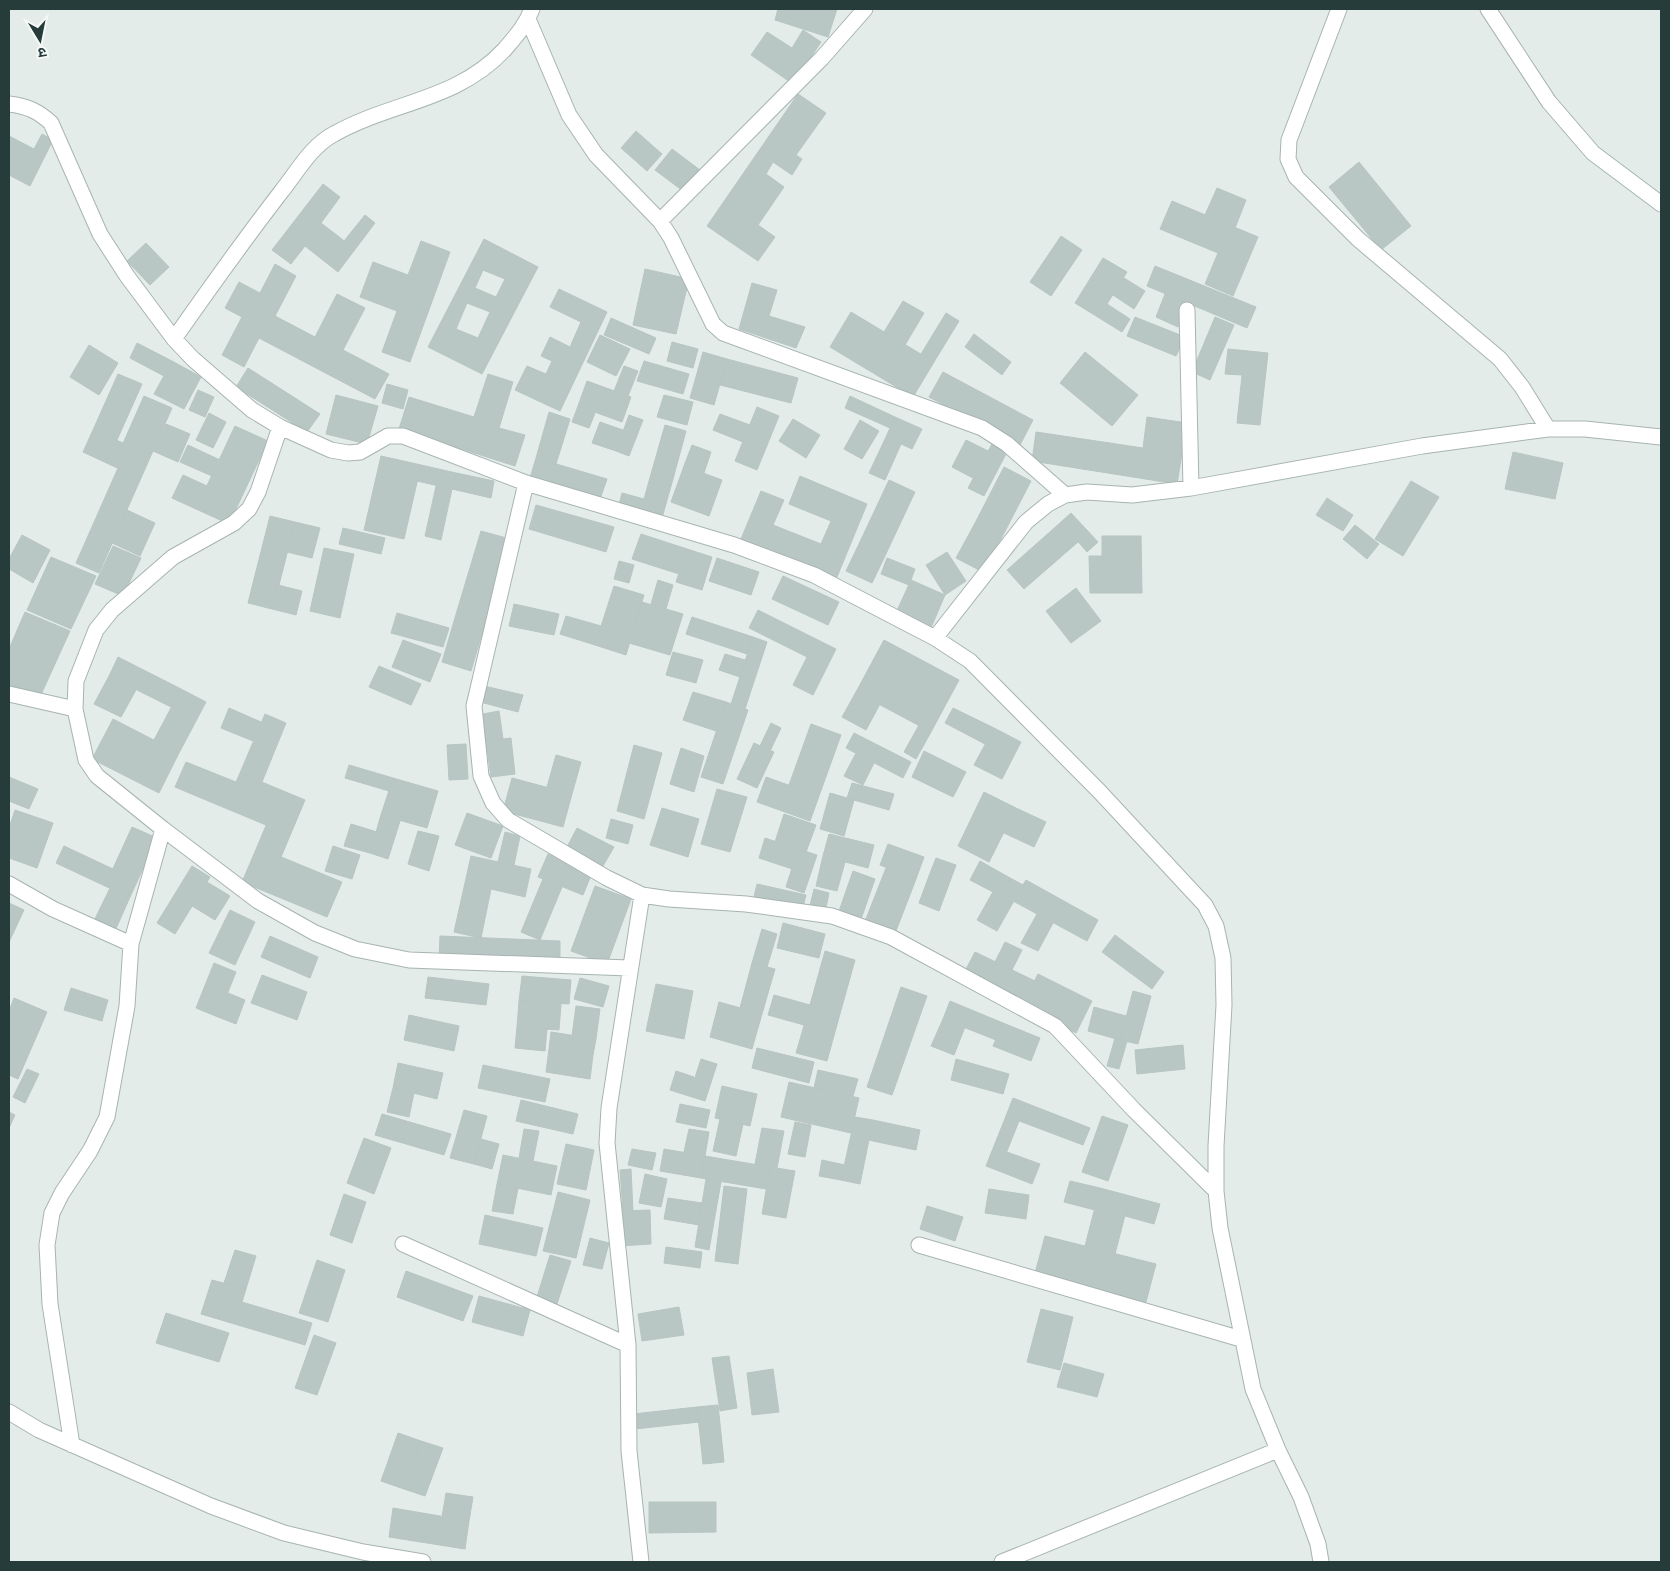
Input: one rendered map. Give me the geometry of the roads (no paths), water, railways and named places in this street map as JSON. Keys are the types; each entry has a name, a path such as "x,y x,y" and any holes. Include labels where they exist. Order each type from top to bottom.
{"street":[{"path":"660,220 822,58 865,9"},
{"path":"1339,9 1289,140 1288,159 1296,177 1358,239 1500,359 1522,387 1548,429"},
{"path":"1488,9 1549,102 1593,153 1661,204"},
{"path":"530,14 569,115 596,155 660,220 671,238 713,324 723,333 982,428 1007,444 1065,495"},
{"path":"174,339 241,244 314,150 332,135 358,122 458,86 488,67 519,34 530,14"},
{"path":"9,104 23,106 40,112 52,123 100,234 127,276 174,339 193,359 252,410 280,427 331,450 348,453 360,452 388,436 403,436 526,483 734,545 805,571 935,638 970,661 1099,791 1205,905 1216,926 1223,958 1224,1005 1216,1146 1216,1191 1220,1228 1241,1339 1253,1388 1278,1450 1301,1497 1318,1544 1322,1562"},
{"path":"1188,310 1192,488"},
{"path":"280,427 258,492 249,509 234,523 173,557 112,610 96,630 76,681 75,709 86,760 97,776 162,830 258,901 315,933 355,949 409,960 629,968"},
{"path":"935,638 1026,522 1048,504 1065,495 1087,492 1132,495 1192,488 1422,446 1548,429 1585,428 1661,437"},
{"path":"526,483 474,706 481,776 493,803 508,820 607,878 642,895 669,900 746,904 832,916 892,937 1055,1026 1134,1110 1216,1191"},
{"path":"9,694 75,709"},
{"path":"72,1445 50,1304 47,1245 52,1213 62,1193 90,1151 107,1116 127,1006 131,944 162,830"},
{"path":"9,884 53,909 131,944"},
{"path":"641,1562 629,1451 628,1345 607,1143 608,1108 642,895"},
{"path":"403,1244 628,1345"},
{"path":"919,1245 1241,1339"},
{"path":"9,1412 38,1430 210,1506 284,1532 363,1552 423,1562"},
{"path":"1002,1562 1278,1450"}]}
